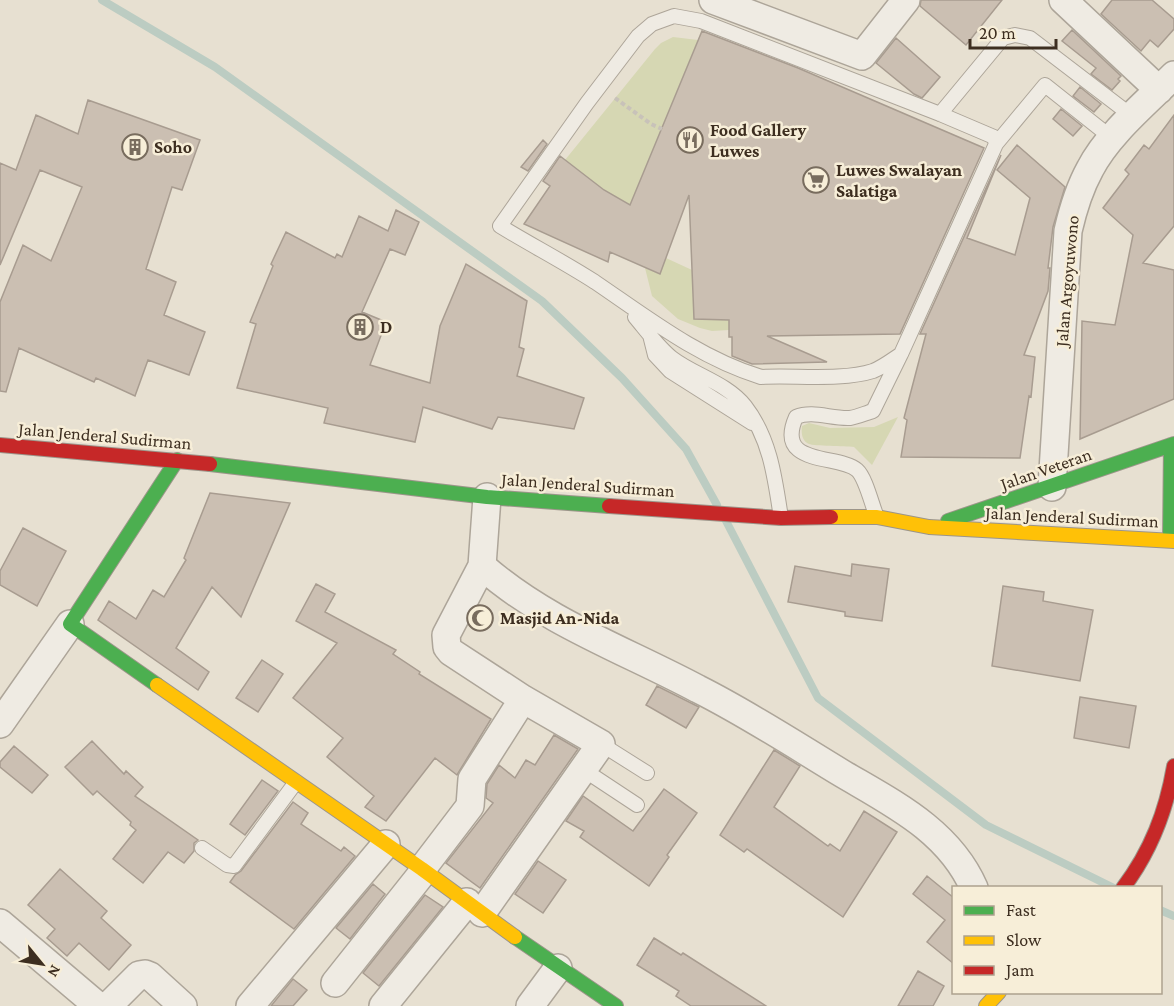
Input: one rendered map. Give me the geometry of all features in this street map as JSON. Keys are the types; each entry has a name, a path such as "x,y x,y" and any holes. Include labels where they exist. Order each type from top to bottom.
{"main road":[{"name":"Jalan Jenderal Sudirman","path":"0,445 177,460 487,497 673,508 781,518 877,518 929,527 1172,541"},
{"name":"Jalan Veteran","path":"929,527 1173,445"},
{"path":"1172,541 1173,445"},
{"path":"177,460 70,624 423,870 558,968 616,1006"},
{"path":"1125,886 1137,870 1160,827 1169,799 1174,766"},
{"path":"986,1006 998,994"}],"street":[{"path":"713,0 862,56 906,0"},
{"path":"1063,0 1167,83"},
{"name":"Jalan Argoyuwono","path":"1052,487 1068,231 1074,204 1090,168 1132,116 1167,83"},
{"path":"383,1006 475,907 602,744 524,699 451,652 447,647 446,635 482,566 487,497"},
{"path":"482,566 504,585 567,624 700,690 920,819 959,859 973,886"},
{"path":"0,724 70,624"},
{"path":"335,983 470,806 472,779 524,699"},
{"path":"250,1006 386,844"},
{"path":"0,923 98,1006"},
{"path":"530,1006 558,968"},
{"path":"108,1006 139,975 145,974 183,1006"}],"lane":[{"path":"899,359 873,371 851,375 761,377 717,360 653,324 593,281 500,226 638,36 652,24 674,16 701,21 940,114 994,137 996,144"},
{"path":"940,114 1003,38 1016,34 1030,38 1049,50 1132,116"},
{"path":"877,518 860,473 853,467 809,457 797,446 792,439 792,426 796,417 806,413 832,418 851,418 873,411 899,359 996,144 1045,85 1113,139"},
{"path":"623,302 671,357 711,380 744,404 764,437 775,479 781,518"},
{"path":"602,744 647,773"},
{"path":"584,770 637,805"},
{"path":"202,848 227,865 234,866 296,782"}],"path":[{"path":"600,87 635,113 662,129"}],"green space":[{"path":"673,37 698,40 630,205 604,190 565,160 655,49"},
{"path":"666,258 692,270 694,319 729,320 729,330 712,331 678,319 652,296 645,268 660,274"},
{"path":"898,417 872,465 854,447 809,444 803,439 802,426 809,423 830,428 874,427"}],"building":[{"path":"921,0 1002,0 966,45 920,6"},
{"path":"1112,0 1152,0 1174,19 1174,29 1158,47 1150,40 1141,51 1101,14"},
{"path":"1072,30 1121,76 1118,79 1120,81 1112,90 1091,74 1096,68 1062,41"},
{"name":"Luwes Swalayan Salatiga","path":"702,31 798,68 984,148 900,334 767,336 827,362 752,364 732,356 729,320 694,319 689,195 660,274 610,252 608,262 524,224 550,186 543,181 560,156 604,190 630,205"},
{"path":"896,38 940,77 922,98 876,63"},
{"path":"1080,87 1101,104 1094,112 1073,96"},
{"path":"88,100 200,140 182,190 172,187 146,269 176,282 164,315 205,332 189,375 148,360 135,396 96,378 94,382 19,348 6,392 0,391 0,302 23,245 51,261 82,187 40,170 0,265 0,163 16,170 36,115 78,134"},
{"path":"1061,109 1082,126 1073,136 1053,119"},
{"path":"1174,115 1174,226 1143,263 1174,270 1174,399 1080,439 1082,321 1115,325 1133,235 1103,208 1129,174 1125,170 1144,145 1149,149"},
{"path":"543,140 547,144 528,171 521,167"},
{"path":"1017,145 1065,187 1053,227 1048,291 1024,355 1035,357 1031,397 1029,396 1020,458 901,457 907,420 904,418 926,334 920,334 1001,155 967,238 1015,255 1030,198 997,170"},
{"path":"396,210 419,222 405,255 390,249 362,312 386,322 370,365 430,383 440,326 466,264 527,301 519,347 524,349 517,376 584,398 574,429 498,417 492,429 423,407 415,442 324,423 328,408 237,388 256,324 250,322 273,266 271,264 286,232 335,258 337,254 342,257 359,216 388,231"},
{"path":"210,493 290,503 241,617 212,587 176,648 209,672 198,690 98,620 109,601 136,619 153,590 164,597 186,560 184,558"},
{"path":"23,528 66,551 37,606 0,585 0,571"},
{"path":"852,564 889,569 882,621 845,616 845,612 788,602 795,566 851,576"},
{"path":"316,584 335,594 325,612 396,650 393,654 420,672 419,674 491,719 457,775 435,758 386,821 365,807 374,796 327,757 343,738 293,698 337,643 296,621"},
{"path":"1003,586 1044,592 1043,601 1093,610 1080,681 992,666"},
{"path":"262,660 283,674 258,712 236,698"},
{"path":"657,686 699,707 686,728 646,705"},
{"path":"1080,697 1136,706 1129,748 1074,738"},
{"path":"554,735 578,749 480,888 446,863 493,803 486,798 487,784 499,765 515,778 526,760 535,765"},
{"path":"92,741 124,774 126,771 143,787 135,796 198,840 194,843 194,851 184,863 168,852 143,883 113,859 136,830 130,825 131,822 97,791 93,795 65,767"},
{"path":"14,746 48,775 32,793 0,767 0,762"},
{"path":"774,750 800,766 774,807 828,846 830,844 840,851 864,811 897,832 843,917 747,849 744,852 720,835"},
{"path":"262,780 278,791 245,835 230,824"},
{"path":"664,789 697,813 667,855 669,857 649,886 580,837 584,831 566,821 583,796 633,831"},
{"path":"293,802 308,813 301,824 341,851 344,847 355,856 294,929 230,882 241,871"},
{"path":"538,861 566,880 543,913 515,894"},
{"path":"60,869 107,911 101,918 131,945 109,970 79,943 67,956 47,938 55,929 28,905"},
{"path":"927,876 952,896 952,962 927,942 945,920 913,894"},
{"path":"373,884 385,894 350,939 336,928"},
{"path":"425,895 443,907 379,986 363,973"},
{"path":"654,938 681,955 683,953 766,1006 691,1006 676,996 679,991 637,965"},
{"path":"918,971 944,986 933,1006 898,1006"},
{"path":"293,979 307,990 293,1006 271,1006"}],"waterway":[{"path":"102,0 215,67 542,301 622,378 686,449 717,505"},
{"path":"726,521 818,698 986,825 1110,886"},
{"path":"1162,911 1174,916"}],"traffic: fast":[{"path":"948,521 1174,444"},
{"path":"1170,540 1171,445"},
{"path":"157,685 70,624 177,460"},
{"path":"210,464 487,497 609,506"},
{"path":"515,937 616,1006"}],"traffic: slow":[{"path":"831,517 877,517 929,527 1174,541"},
{"path":"157,685 422,869 515,937"},
{"path":"986,1006 997,994"}],"traffic: jam":[{"path":"0,445 210,464"},
{"path":"609,506 781,518 831,517"},
{"path":"1124,886 1142,860 1156,830 1167,799 1174,766"}],"place":[{"name":"Food Gallery Luwes","path":"690,140"},
{"name":"Soho","path":"135,147"},
{"name":"Luwes Swalayan Salatiga","path":"816,180"},
{"name":"D","path":"360,327"},
{"name":"Masjid An-Nida","path":"480,618"}]}
